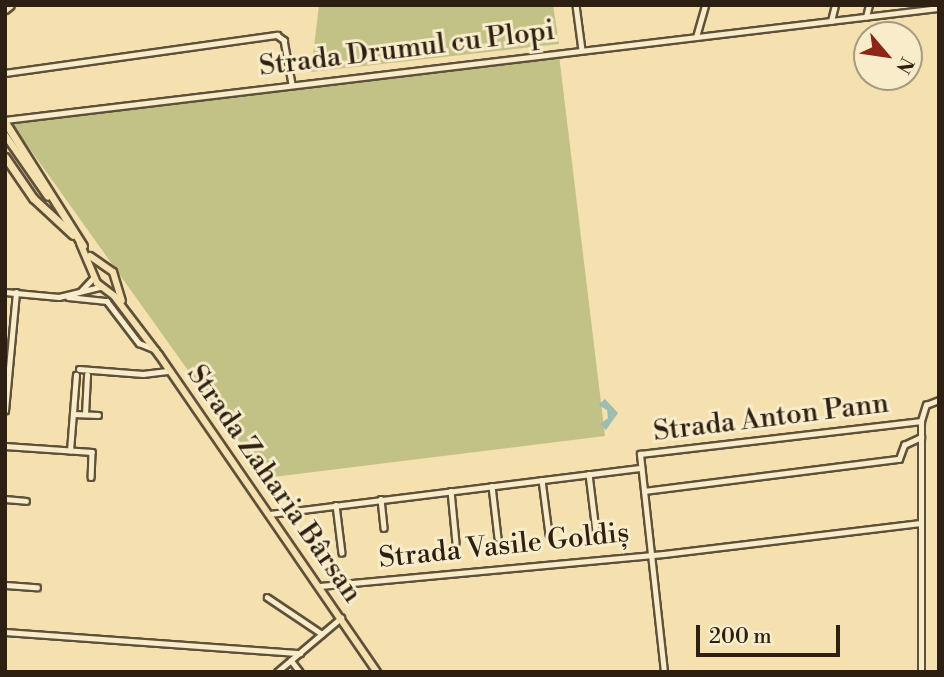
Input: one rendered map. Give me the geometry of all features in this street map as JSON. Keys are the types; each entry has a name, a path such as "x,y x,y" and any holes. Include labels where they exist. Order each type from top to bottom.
{"highway":[{"path":"5,9 10,5"},
{"path":"5,121 85,249"},
{"path":"5,158 33,198 85,249"}],"main road":[{"path":"5,135 85,249 113,272 114,281 134,323"},
{"path":"85,249 102,287 134,323"},
{"path":"95,276 105,268"},
{"path":"102,287 114,281"},
{"name":"Strada Zaharia Bârsan","path":"134,323 156,350 377,672"}],"street":[{"path":"576,5 582,50"},
{"path":"696,37 705,5"},
{"path":"831,21 835,5"},
{"path":"866,17 869,5"},
{"path":"898,13 900,5"},
{"name":"Strada Drumul cu Plopi","path":"5,121 292,83 939,8"},
{"path":"5,73 277,35 284,40 292,83"},
{"path":"80,291 95,276"},
{"path":"68,297 80,291 102,287"},
{"path":"5,292 107,301 139,343 156,350"},
{"path":"5,411 16,293"},
{"path":"79,369 143,374 169,371"},
{"path":"70,451 76,375"},
{"path":"85,414 87,375"},
{"path":"921,672 921,421 926,405 939,400"},
{"path":"73,414 98,415"},
{"name":"Strada Anton Pann","path":"641,468 640,454 921,421"},
{"name":"Strada Anton Pann","path":"644,491 899,459 904,445 921,437"},
{"path":"5,446 92,452 91,477"},
{"path":"270,514 641,468 664,672"},
{"path":"589,474 596,531"},
{"path":"542,480 549,534"},
{"path":"492,486 498,538"},
{"path":"451,491 456,544"},
{"path":"5,499 26,501"},
{"path":"381,499 384,528"},
{"path":"336,505 342,553"},
{"name":"Strada Vasile Goldiș","path":"320,586 920,523"},
{"path":"5,585 37,587"},
{"path":"267,597 322,634"},
{"path":"277,672 342,618"},
{"path":"5,632 300,653"},
{"path":"292,660 300,672"}],"shaded area":[{"path":"319,5 553,5 559,44 311,72"},
{"path":"559,55 605,436 265,478 7,117"},
{"path":"605,399 618,413 606,430 600,424 608,418 607,410 598,405"}]}
